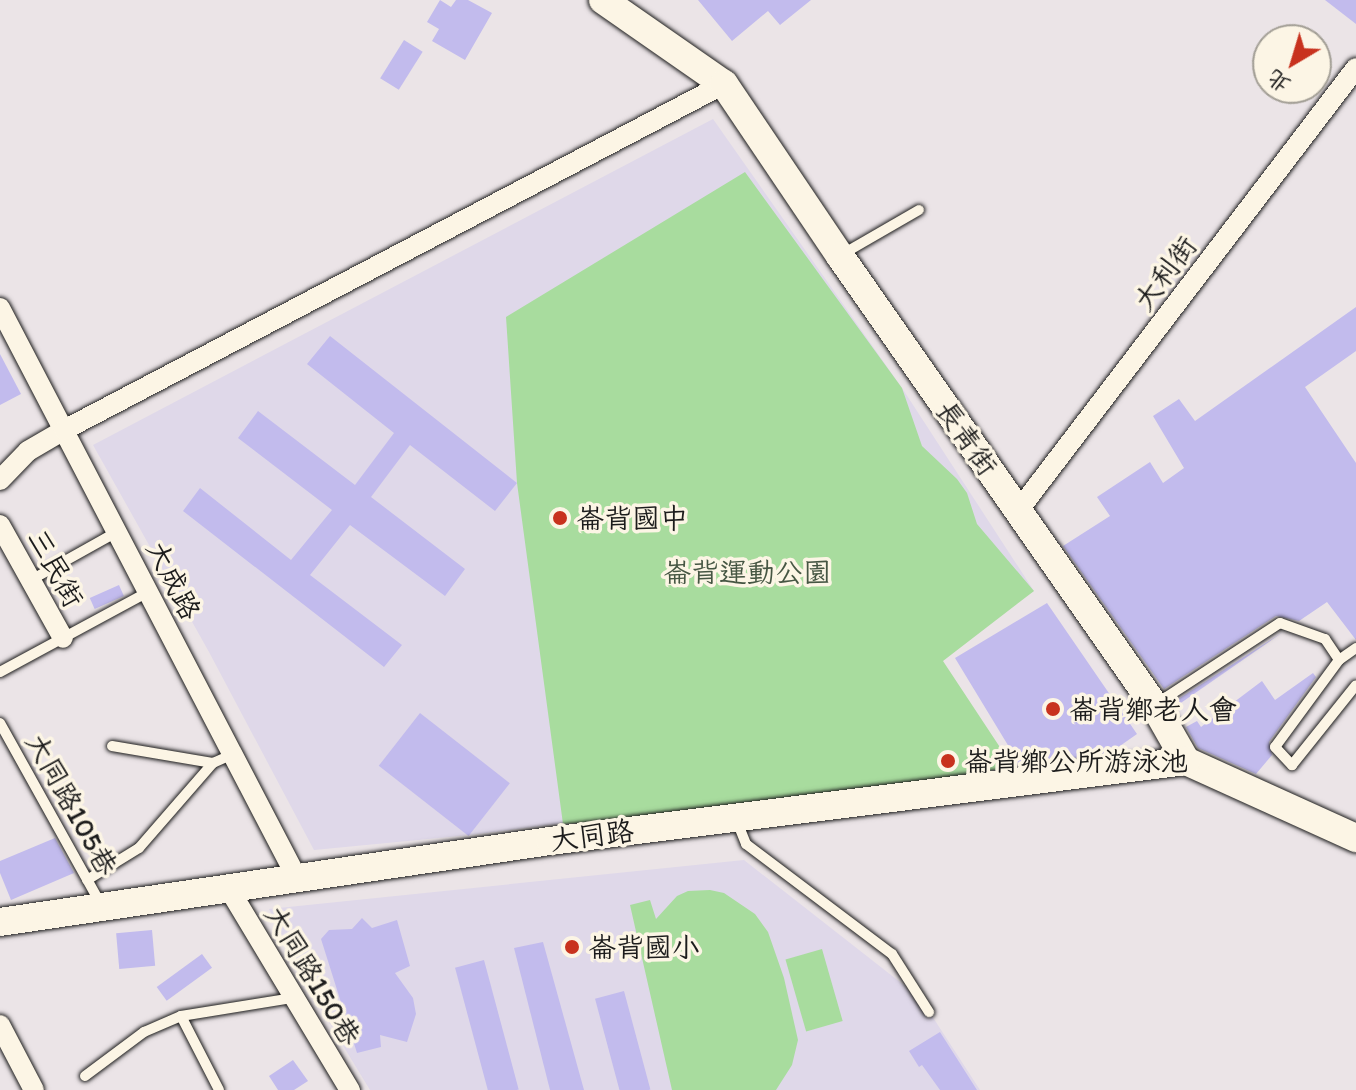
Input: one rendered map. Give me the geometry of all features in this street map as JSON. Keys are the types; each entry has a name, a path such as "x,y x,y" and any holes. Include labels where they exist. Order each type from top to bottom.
{"street":[{"name":"長青街","path":"604,0 724,84 840,256 1154,705 1186,761"},
{"name":"大利街","path":"1018,511 1356,68"},
{"path":"0,480 28,451 64,430 724,84"},
{"name":"大成路","path":"0,308 297,878"},
{"name":"三民街","path":"0,525 63,638"},
{"path":"1186,761 1356,838"},
{"name":"大同路","path":"0,922 735,817 1186,761"},
{"name":"大同路150巷","path":"229,889 350,1090"},
{"path":"0,1025 6,1050 34,1090"}],"lane":[{"path":"840,256 919,210"},
{"path":"31,580 117,532"},
{"path":"0,672 148,592"},
{"path":"1154,705 1280,623 1325,639 1339,660"},
{"path":"1356,648 1339,660 1275,747 1292,765 1356,685"},
{"name":"大同路105巷","path":"0,723 103,909"},
{"path":"112,746 213,763"},
{"path":"87,880 139,848 213,763 233,754"},
{"path":"735,817 746,844 892,954 929,1012"},
{"path":"85,1076 144,1032 181,1016 292,998"},
{"path":"181,1016 219,1090"}],"shaded area":[{"name":"崙背國中","path":"713,119 902,388 1034,591 943,634 791,794 470,835 314,850 209,652 93,445"},
{"name":"崙背國小","path":"744,860 905,986 932,1016 980,1090 370,1090 308,988 269,909"}],"green space":[{"name":"崙背運動公園","path":"745,172 902,388 922,446 957,479 967,493 977,524 1034,591 943,661 1013,767 700,815 563,824 517,483 506,317"},
{"path":"688,891 724,893 755,914 768,932 784,978 798,1040 792,1065 776,1090 672,1090 630,905 650,900 656,919 677,896"},
{"path":"822,949 843,1021 806,1032 785,959"}],"building":[{"path":"440,0 451,7 456,0 468,0 492,13 465,60 432,41 439,29 427,22"},
{"path":"698,0 811,0 780,25 768,11 732,41"},
{"path":"1325,0 1356,0 1356,24"},
{"path":"404,40 423,52 399,90 380,78"},
{"path":"1356,307 1356,351 1305,387 1356,463 1356,640 1327,602 1299,621 1276,616 1164,689 1063,546 1110,516 1097,497 1150,462 1163,483 1184,468 1153,416 1179,399 1195,421"},
{"path":"330,336 517,483 495,511 410,445 371,497 465,569 445,596 350,525 310,575 402,645 384,667 183,511 200,488 291,560 332,510 238,438 258,411 355,485 394,433 307,364"},
{"path":"0,354 21,394 0,405"},
{"path":"119,585 124,596 95,609 90,598"},
{"name":"崙背鄉老人會","path":"1047,603 1137,734 1117,748 1120,752 1020,765 955,658"},
{"path":"1283,632 1175,707 1172,703"},
{"path":"1313,673 1316,677 1269,742 1272,755 1256,774 1198,748 1186,727 1197,721 1201,727 1262,681 1275,700"},
{"path":"420,713 510,783 469,836 379,766"},
{"path":"55,838 74,873 11,900 0,873 0,861"},
{"path":"362,918 372,928 397,920 410,966 395,973 413,998 416,1014 407,1042 380,1035 381,1047 357,1053 321,939 329,930 352,929"},
{"path":"152,930 155,966 119,969 116,933"},
{"path":"543,942 584,1090 550,1090 514,948"},
{"path":"202,954 212,968 167,1001 157,987"},
{"path":"484,960 519,1089 488,1090 455,968"},
{"path":"624,991 650,1090 619,1090 595,999"},
{"path":"940,1032 977,1090 940,1090 922,1065 919,1067 909,1051"},
{"path":"293,1060 308,1081 294,1090 278,1090 269,1076"}],"place":[{"name":"崙背國中","path":"560,518"},
{"name":"崙背鄉老人會","path":"1053,709"},
{"name":"崙背鄉公所游泳池","path":"948,761"},
{"name":"崙背國小","path":"572,947"}]}
